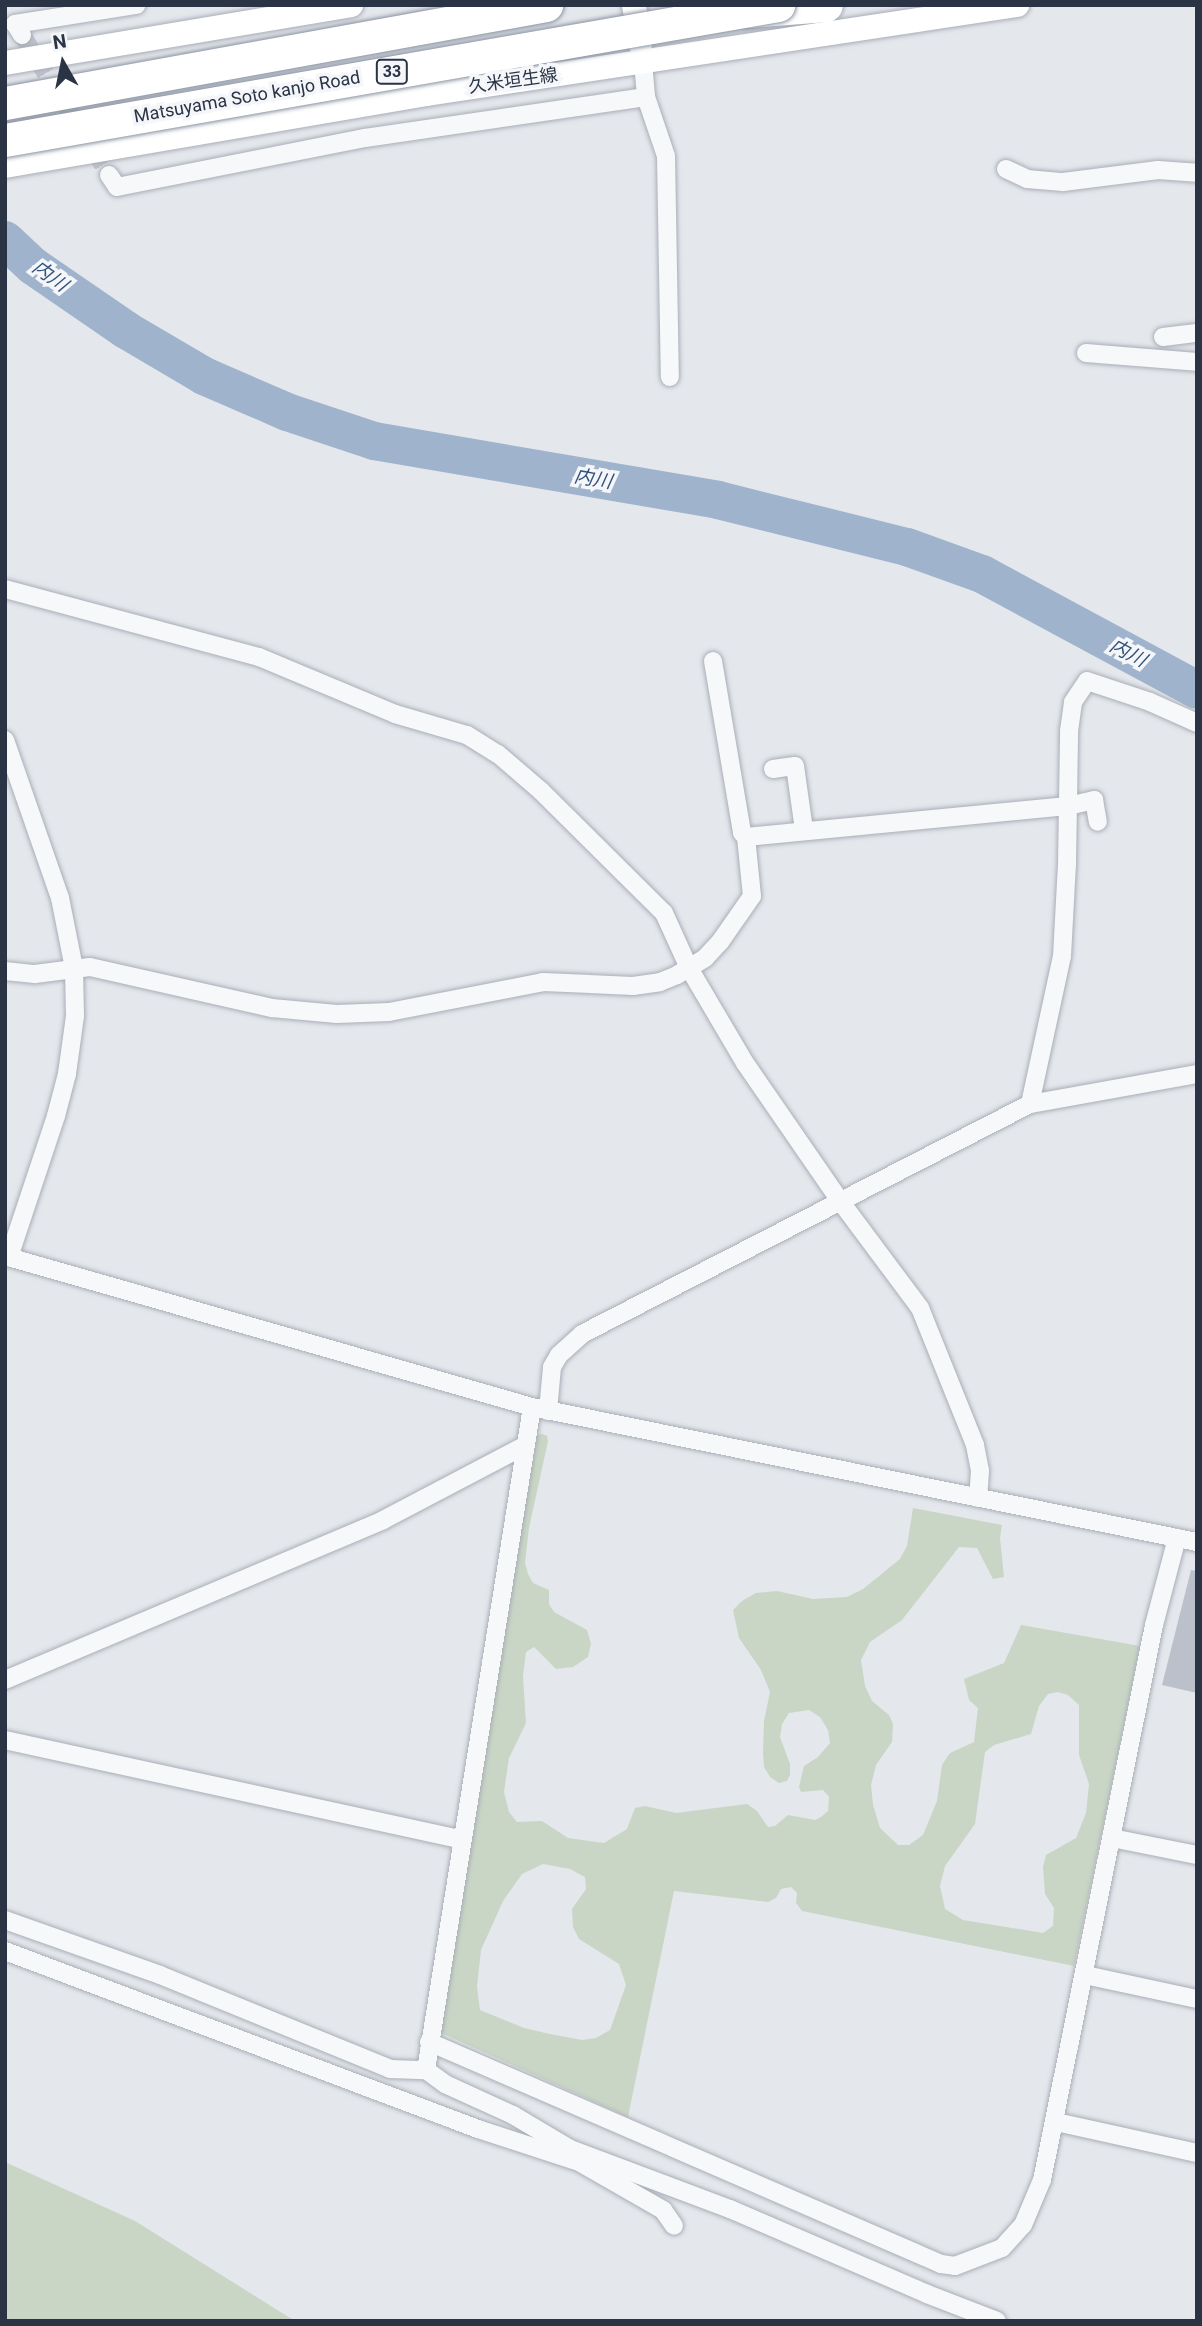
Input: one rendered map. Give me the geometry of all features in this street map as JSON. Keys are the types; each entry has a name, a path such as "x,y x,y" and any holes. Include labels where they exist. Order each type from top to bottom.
{"highway":[{"name":"Matsuyama Soto kanjo Road","path":"5,103 546,5"},
{"name":"Matsuyama Soto kanjo Road","path":"7,157 779,5"},
{"path":"735,12 826,5"}],"main road":[{"path":"5,64 351,5"},
{"path":"634,5 643,62"},
{"name":"久米垣生線","path":"7,157 1017,5"}],"street":[{"path":"22,35 15,24 137,5"},
{"path":"643,62 646,97 666,156 670,377"},
{"path":"109,175 117,187 365,138 646,97"},
{"path":"1006,169 1027,179 1063,182 1158,170 1197,173"},
{"path":"1163,337 1197,333"},
{"path":"1086,354 1197,362"},
{"path":"5,589 259,657 396,714 467,735 498,754 524,776 664,913 689,968 745,1063 841,1202 920,1308 975,1445 980,1471 978,1498"},
{"path":"5,971 35,974 74,968 105,970 272,1008 337,1014 389,1012 543,982 634,986 660,982 705,958 720,942 752,896 746,836 742,833 713,661"},
{"path":"1030,1104 1062,956 1070,715 1073,702 1087,681 1150,702 1197,723"},
{"path":"5,740 60,898 74,968 75,1016 67,1074 56,1116 7,1257 540,1409 1197,1542"},
{"path":"773,769 795,766 804,830"},
{"path":"746,836 1068,806 1094,800 1098,822"},
{"path":"426,2070 526,1445 552,1367 559,1355 582,1334 1030,1104 1197,1074"},
{"path":"5,1680 383,1520 526,1445"},
{"path":"429,2042 941,2264 955,2266 1002,2248 1023,2225 1042,2180 1056,2122 1154,1625 1177,1538"},
{"path":"5,1740 462,1840"},
{"path":"1112,1838 1197,1855"},
{"path":"5,1920 160,1975 390,2069 426,2070 445,2084 513,2115 663,2210 674,2226"},
{"path":"5,1951 478,2129 575,2156 730,2209 927,2294 997,2321"},
{"path":"1085,1975 1197,2000"},
{"path":"1056,2122 1197,2153"}],"green space":[{"path":"536,1435 547,1436 548,1441 529,1528 525,1563 533,1583 549,1590 549,1604 554,1612 587,1630 591,1644 588,1657 573,1667 556,1669 534,1647 526,1652 523,1676 526,1723 509,1758 504,1792 509,1812 517,1822 542,1821 568,1838 604,1843 627,1829 635,1808 645,1806 676,1813 747,1804 757,1811 768,1827 775,1826 788,1815 815,1820 821,1817 828,1811 829,1797 823,1790 801,1792 799,1787 804,1766 818,1757 830,1743 828,1730 820,1717 809,1710 789,1713 782,1724 780,1737 790,1764 790,1775 787,1781 779,1783 770,1777 764,1767 763,1753 764,1721 770,1692 761,1670 739,1638 733,1610 756,1593 777,1591 813,1599 847,1597 863,1589 900,1559 907,1546 913,1508 1002,1525 1000,1538 1004,1577 993,1579 977,1548 959,1547 902,1620 870,1642 861,1660 865,1686 872,1701 889,1715 893,1724 892,1742 876,1765 871,1785 873,1805 880,1828 898,1845 909,1845 923,1835 937,1801 942,1765 950,1753 974,1742 978,1708 969,1700 964,1679 1004,1663 1021,1625 1140,1646 1074,1966 802,1911 796,1903 797,1893 791,1887 781,1889 776,1898 768,1902 674,1891 628,2117 439,2032","holes":["1058,1692 1068,1695 1079,1705 1079,1755 1089,1784 1086,1813 1076,1838 1046,1855 1043,1867 1045,1894 1054,1908 1053,1926 1043,1933 963,1920 945,1909 940,1886 945,1866 975,1824 985,1752 994,1745 1031,1734 1039,1706 1048,1694","543,1864 570,1869 585,1877 586,1889 572,1909 573,1927 579,1939 619,1964 626,1985 610,2030 596,2038 582,2040 524,2028 480,2010 477,1987 481,1950 503,1901 522,1874"]},
{"path":"5,2162 135,2221 295,2321 5,2321"}],"building":[{"path":"1191,1570 1197,1571 1197,1693 1162,1685"}],"waterway":[{"name":"内川","path":"5,240 33,266 126,330 204,376 287,412 374,441 718,500 907,547 982,574 1197,690"}],"tunnel":[{"path":"22,35 109,175"}]}
